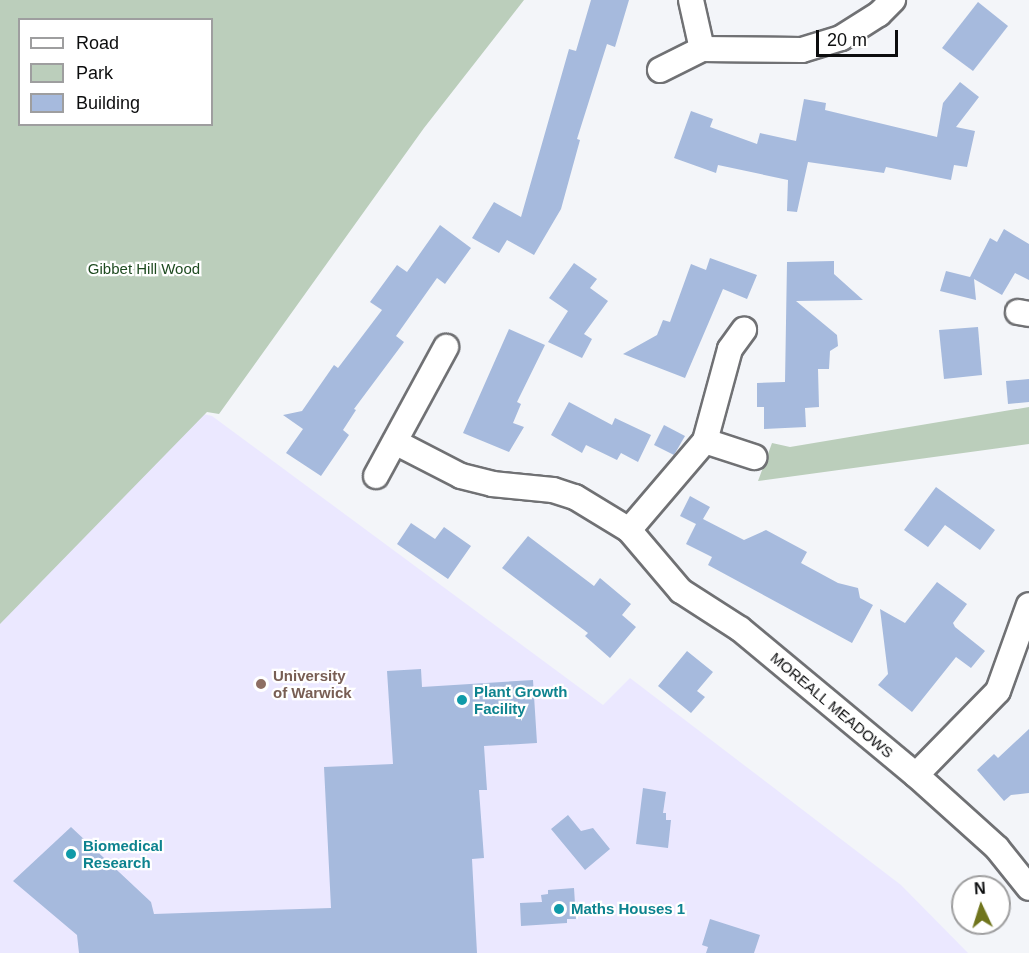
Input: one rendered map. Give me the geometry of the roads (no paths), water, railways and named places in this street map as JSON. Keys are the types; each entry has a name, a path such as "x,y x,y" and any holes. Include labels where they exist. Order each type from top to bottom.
{"street":[{"path":"691,0 702,49"},
{"path":"660,70 702,49 802,50 841,38 879,14 893,0"},
{"path":"629,530 705,441 730,349 744,330"},
{"path":"376,476 446,347"},
{"path":"705,441 754,457"},
{"name":"MOREALL MEADOWS","path":"395,442 461,476 492,484 553,490 575,497 629,530 681,591 740,629 916,775 997,848 1029,888"},
{"path":"916,775 998,691 1029,605"}],"place":[{"name":"University of Warwick","path":"261,684"},
{"name":"Plant Growth Facility","path":"462,700"},
{"name":"Biomedical Research","path":"71,854"},
{"name":"Maths Houses 1","path":"559,909"}],"park label":[{"name":"Gibbet Hill Wood","path":"144,269"}]}
